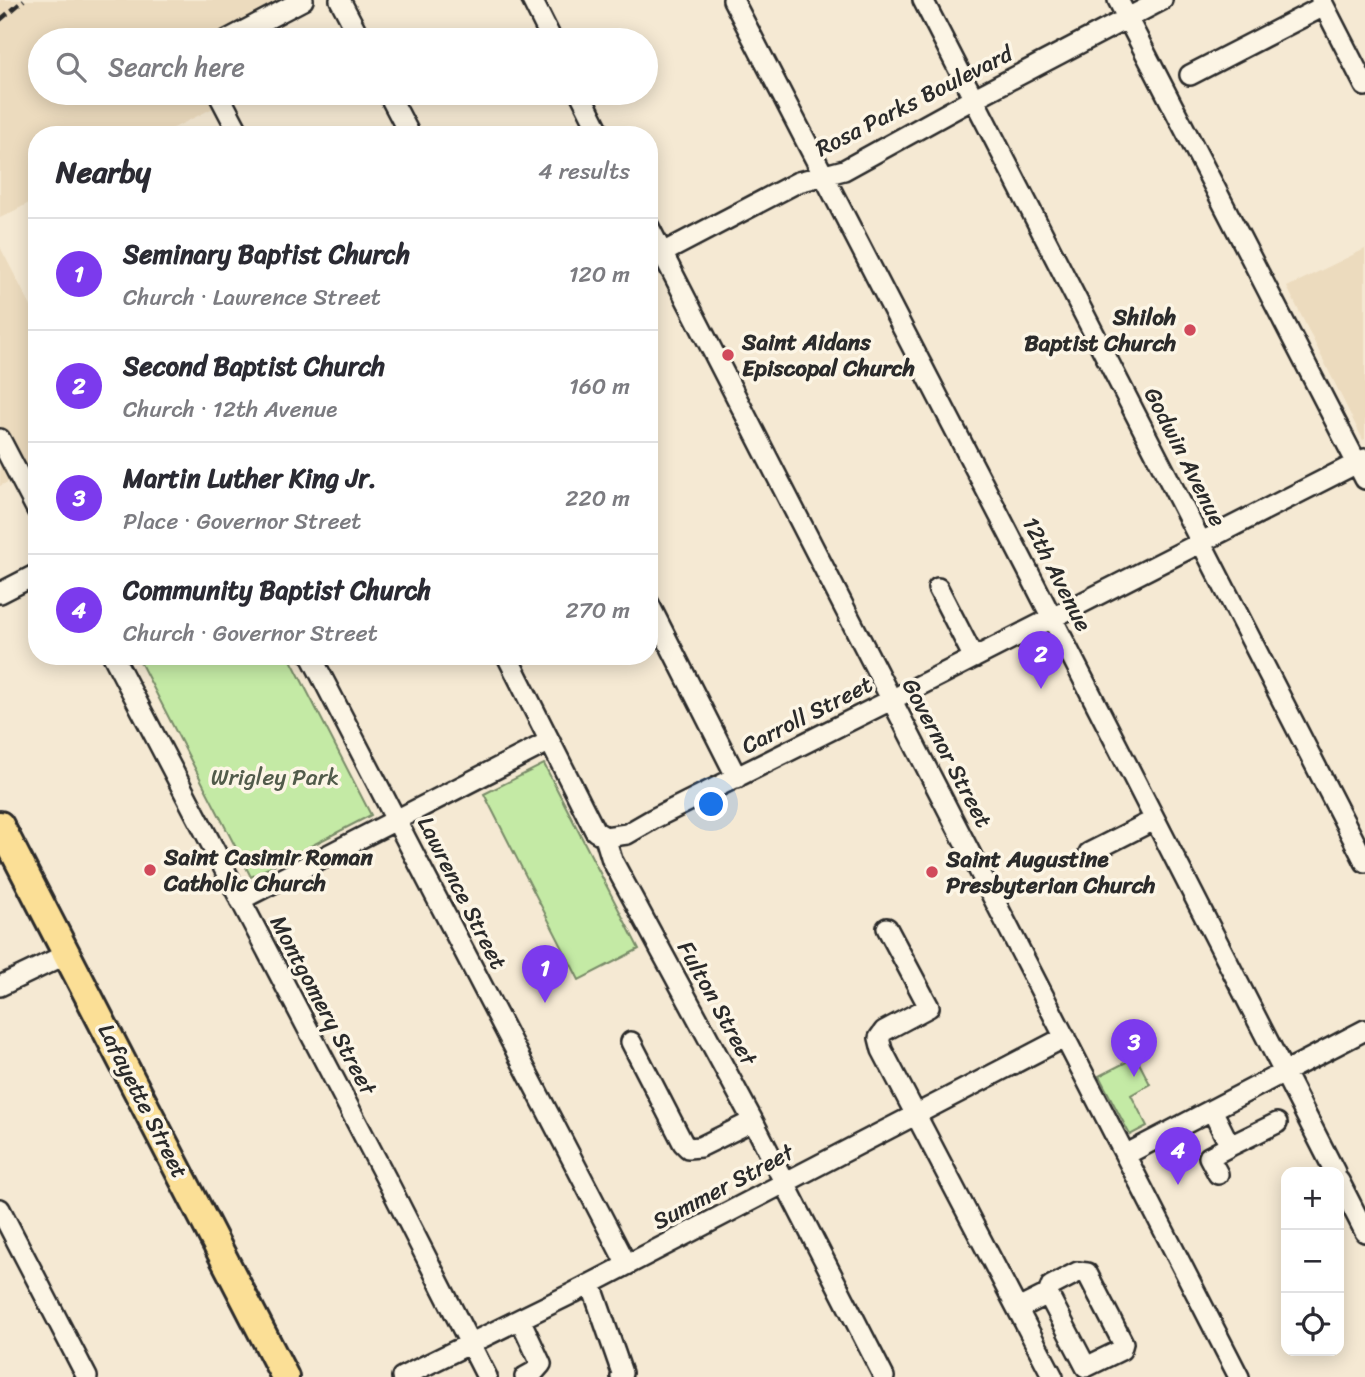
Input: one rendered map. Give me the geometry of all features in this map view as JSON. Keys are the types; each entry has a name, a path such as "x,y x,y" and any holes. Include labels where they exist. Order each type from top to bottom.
{"main road":[{"name":"Lafayette Street","path":"0,825 285,1377"}],"street":[{"path":"250,28 303,0"},
{"path":"340,0 355,28"},
{"path":"531,0 546,28"},
{"name":"12th Avenue","path":"733,0 1332,1167"},
{"name":"Godwin Avenue","path":"922,0 1362,849"},
{"name":"Rosa Parks Boulevard","path":"658,255 798,182 844,170 974,99 1123,9 1162,0"},
{"path":"1177,81 1322,3 1365,86"},
{"path":"1123,9 1177,81 1362,467"},
{"path":"225,105 235,126"},
{"path":"394,105 405,126"},
{"path":"586,105 596,126"},
{"name":"Governor Street","path":"658,260 891,700 1239,1377"},
{"path":"0,439 28,493"},
{"name":"Carroll Street","path":"605,837 627,834 653,818 1201,542 1362,467"},
{"path":"0,593 28,579"},
{"path":"938,588 974,658"},
{"path":"658,622 737,778"},
{"name":"Montgomery Street","path":"118,665 487,1377"},
{"name":"Lawrence Street","path":"316,665 627,1265"},
{"name":"Fulton Street","path":"512,665 595,831 605,837 612,860 753,1121 884,1377"},
{"path":"240,900 550,741"},
{"path":"1089,853 1154,820"},
{"path":"887,928 929,1007 884,1031 879,1038 882,1050 1053,1377"},
{"path":"0,986 67,954"},
{"path":"1125,1155 1365,1030"},
{"name":"Summer Street","path":"402,1377 591,1284 1065,1037"},
{"path":"631,1042 688,1148 700,1147 753,1121"},
{"path":"1212,1110 1230,1146"},
{"path":"1218,1174 1209,1157 1277,1123"},
{"path":"1344,1191 1365,1232"},
{"path":"0,1209 87,1377"},
{"path":"1018,1309 1048,1294 1051,1286 1078,1272 1087,1273 1123,1343 1121,1350 1086,1367 1048,1294"},
{"path":"591,1284 622,1373 621,1377"},
{"path":"520,1319 541,1364 534,1373 525,1377"}],"shaded area":[{"path":"0,0 306,0 249,28 28,28 28,105 219,105 178,126 28,126 28,204 0,218"},
{"path":"0,247 28,301 28,472 0,486"},
{"path":"1365,249 1365,439 1363,440 1287,287"}],"green space":[{"name":"Wrigley Park","path":"142,665 294,665 371,815 251,877"},
{"path":"544,764 639,949 579,980 484,794"},
{"path":"1136,1057 1150,1084 1131,1095 1147,1126 1130,1135 1099,1076"}],"railway":[{"path":"0,20 24,0"}],"place":[{"name":"Shiloh Baptist Church","path":"1190,330"},
{"name":"Saint Aidans Episcopal Church","path":"728,355"},
{"name":"Second Baptist Church","path":"1041,689"},
{"name":"Saint Casimir Roman Catholic Church","path":"150,870"},
{"name":"Saint Augustine Presbyterian Church","path":"932,872"},
{"name":"Seminary Baptist Church","path":"545,1003"},
{"name":"Martin Luther King Jr.","path":"1134,1077"},
{"name":"Community Baptist Church","path":"1178,1185"}]}
